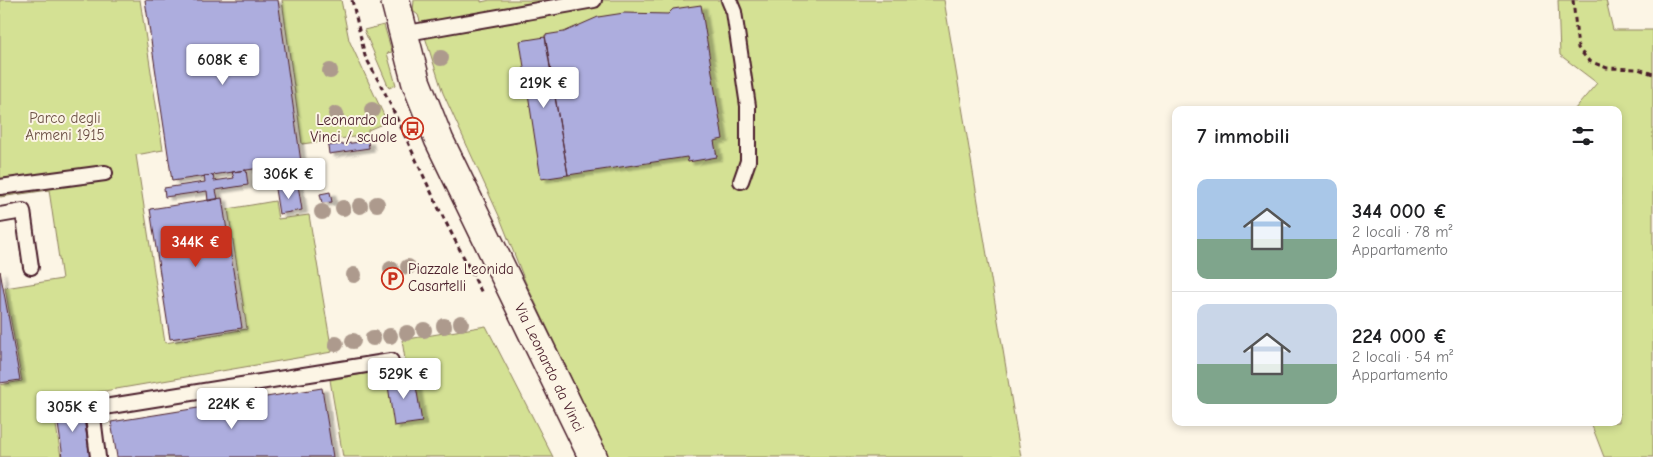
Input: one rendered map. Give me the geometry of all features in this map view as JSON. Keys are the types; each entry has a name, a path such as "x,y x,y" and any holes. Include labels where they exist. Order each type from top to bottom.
{"street":[{"name":"Via Leonardo da Vinci","path":"394,0 416,82 439,140 593,457"}],"lane":[{"path":"402,34 594,0"},
{"path":"729,0 734,12 748,106 748,161 741,182"},
{"path":"0,187 105,172"},
{"path":"0,215 23,212 32,267"},
{"path":"98,457 92,409 391,361"}],"path":[{"path":"352,0 365,56 385,93 438,207 483,294"},
{"path":"1573,0 1578,48 1590,61 1607,68 1638,69 1653,74"}],"green space":[{"name":"Parco degli Armeni 1915","path":"0,0 140,0 163,150 136,155 165,343 247,329 228,209 275,201 278,219 309,215 332,352 52,400 61,457 0,457 0,385 22,381 5,288 62,279 49,190 0,197"},
{"path":"282,0 341,0 349,40 387,122 368,130 368,135 302,144"},
{"path":"414,0 481,0 481,2 490,0 944,0 1021,457 609,457 525,281 500,218 443,93 418,15 413,11"},
{"path":"1558,0 1606,0 1613,30 1653,30 1653,457 1604,457 1592,426 1622,426 1622,106 1577,106 1597,83 1560,55"},
{"path":"384,25 392,52 387,53 396,85 389,88 364,30"},
{"path":"486,326 553,457 343,457 330,380 406,366 402,340"}],"building":[{"path":"145,0 278,0 301,162 172,181"},
{"path":"701,5 723,139 714,141 717,157 688,162 687,157 568,175 545,35 564,32 598,17 624,13 668,14 673,9"},
{"path":"545,37 568,175 541,179 520,41"},
{"path":"368,141 369,148 329,154 328,146"},
{"path":"246,170 248,185 216,190 218,199 208,201 207,191 165,197 164,188 205,182 204,176 213,175 214,181 234,178 232,172"},
{"path":"298,185 302,210 279,214 275,189"},
{"path":"330,192 332,202 322,203 320,194"},
{"path":"222,198 242,328 170,339 150,209"},
{"path":"0,271 20,380 0,383"},
{"path":"414,374 422,422 394,426 387,379"},
{"path":"322,388 333,457 117,457 111,422"},
{"path":"82,406 90,457 63,457 56,411"}],"place":[{"name":"Leonardo da Vinci / scuole","path":"413,129"},
{"name":"Piazzale Leonida Casartelli","path":"392,278"}]}
